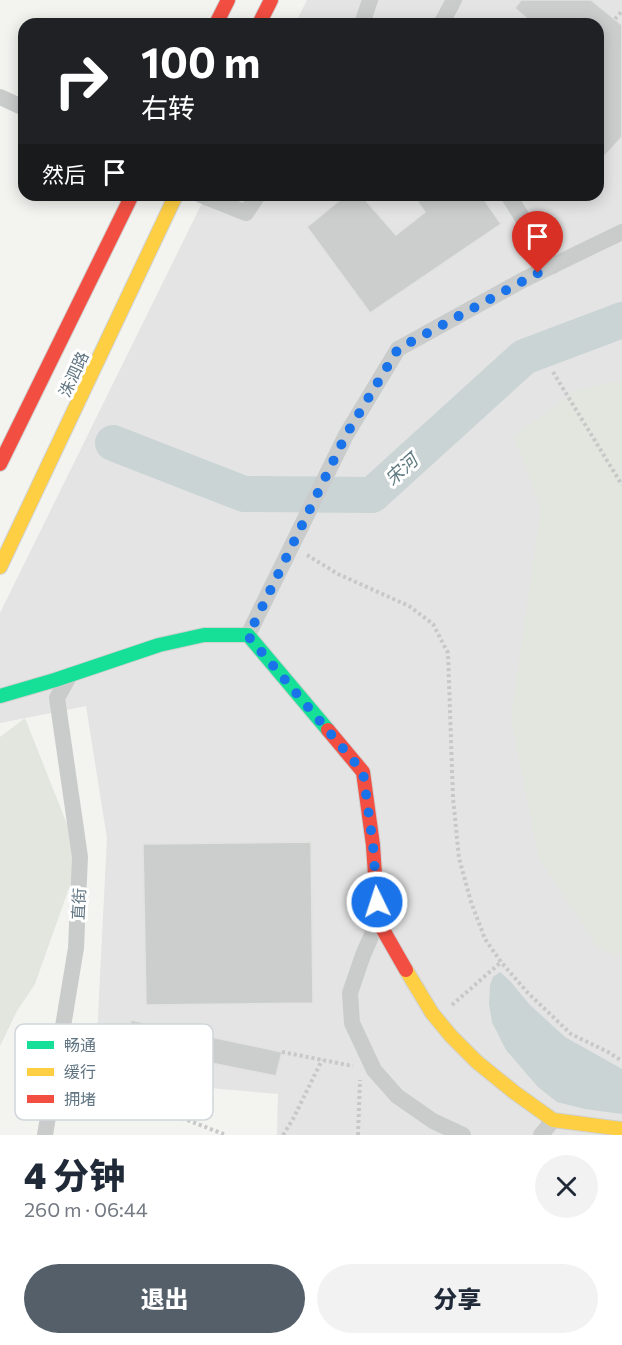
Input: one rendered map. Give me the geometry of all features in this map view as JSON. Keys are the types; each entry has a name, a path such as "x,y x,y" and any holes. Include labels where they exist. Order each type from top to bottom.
{"street":[{"path":"219,18 228,0"},
{"path":"262,18 271,0"},
{"path":"364,18 370,0"},
{"path":"444,18 454,0"},
{"path":"0,97 18,105"},
{"name":"洙泗路","path":"0,465 129,201"},
{"name":"洙泗路","path":"0,567 173,201"},
{"path":"216,201 246,213 254,201"},
{"path":"512,201 554,266"},
{"path":"248,636 346,435 398,349 523,280 622,232"},
{"path":"0,696 159,645 204,635 248,636 363,772 373,845 378,921 432,1013 477,1062 553,1120 622,1129"},
{"name":"直街","path":"63,1024 76,948 80,857 57,698 70,675"},
{"path":"378,921 350,993 352,1023 367,1069 397,1096 433,1121 463,1135"},
{"name":"直街","path":"45,1135 47,1120"},
{"path":"541,1135 553,1120"}],"path":[{"path":"615,19 622,11"},
{"path":"553,372 622,485"},
{"path":"291,547 338,574 409,606 433,624 448,653 453,798 459,858 474,911 485,939 501,962 528,993 572,1034 622,1061"},
{"path":"437,1018 501,962"},
{"path":"282,1052 367,1069 358,1135"},
{"path":"284,1135 322,1060"},
{"path":"187,1120 226,1135"}],"shaded area":[{"path":"307,0 622,0 622,1135 277,1135 278,1094 213,1088 213,1024 98,1024 107,838 86,706 0,723 0,613 203,201 604,201 604,18 298,18"},
{"path":"622,380 622,468 620,469 622,472 622,958 596,945 539,858 511,718 541,508 514,436 577,390"},
{"path":"25,718 80,857 35,984 17,1011 0,1046 0,737"},
{"path":"500,972 530,1005 565,1037 622,1069 622,1114 585,1109 557,1102 538,1087 506,1050 492,1022 489,1004 490,985 493,977"}],"building":[{"path":"521,0 591,0 622,25 622,137 604,156 604,18 526,18 515,8"},
{"path":"339,201 366,201 396,235 425,212 417,201 485,201 501,224 370,313 307,227"},
{"path":"311,842 313,1003 146,1005 143,844"},
{"path":"131,1020 150,1024 130,1024"},
{"path":"213,1037 282,1052 276,1076 213,1063"}],"waterway":[{"name":"宋河","path":"113,443 244,494 372,495 524,357 622,320"}],"traffic: fast":[{"path":"0,696 159,645 204,635 248,635 328,730"}],"traffic: slow":[{"path":"0,567 173,201"},
{"path":"406,970 432,1013 451,1036 477,1062 514,1092 553,1120 622,1129"}],"traffic: jam":[{"path":"219,18 228,0"},
{"path":"262,18 271,0"},
{"path":"0,464 129,201"},
{"path":"328,730 363,772 373,845 378,921 406,970"}],"route":[{"path":"377,902 373,845 363,772 248,636 346,435 398,349 538,273"}]}
